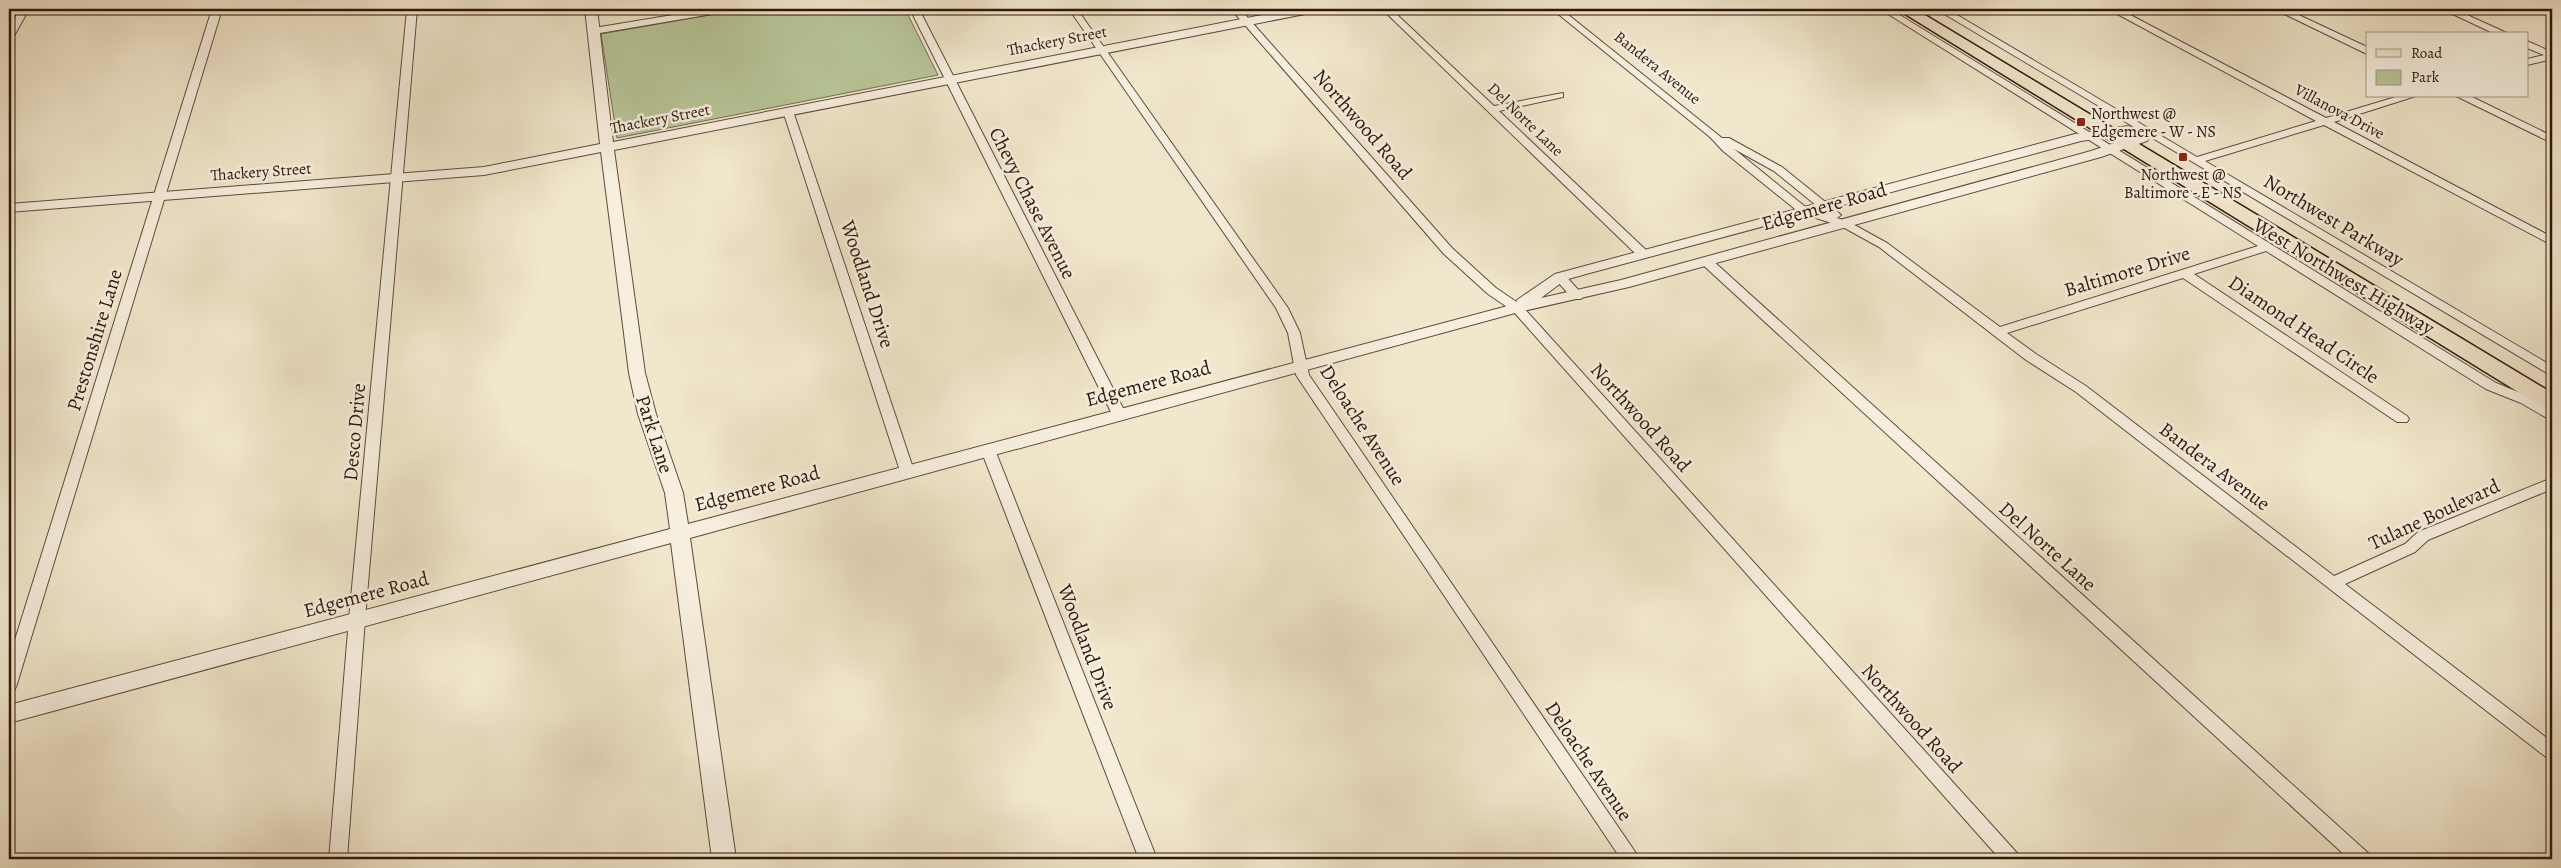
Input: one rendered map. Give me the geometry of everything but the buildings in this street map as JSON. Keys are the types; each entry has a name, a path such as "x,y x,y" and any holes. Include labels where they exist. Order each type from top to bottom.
{"main road":[{"name":"West Northwest Highway","path":"1905,9 2124,139 2552,385"},
{"name":"West Northwest Highway","path":"1926,9 2124,139 2552,403"}],"street":[{"path":"9,36 24,9"},
{"name":"Prestonshire Lane","path":"9,684 217,9"},
{"name":"Desco Drive","path":"338,859 357,620 412,9"},
{"name":"Park Lane","path":"591,9 607,146 641,394 674,493 681,532 724,859"},
{"path":"594,31 724,9"},
{"name":"Chevy Chase Avenue","path":"914,9 1119,414"},
{"name":"Deloache Avenue","path":"1073,9 1282,308 1294,333 1303,376 1631,859"},
{"name":"Northwood Road","path":"1235,9 1448,251 1492,291 1517,308 2011,859"},
{"name":"Thackery Street","path":"9,208 397,179 484,170 1310,9"},
{"name":"Del Norte Lane","path":"1386,9 1643,254"},
{"name":"Bandera Avenue","path":"1556,9 1714,135 1727,149 1804,211 1845,224"},
{"path":"1884,9 2089,135"},
{"name":"Northwest Parkway","path":"1941,9 2552,372"},
{"name":"Villanova Drive","path":"2112,9 2552,242"},
{"path":"2278,9 2366,51"},
{"path":"2447,9 2499,32"},
{"path":"2528,44 2552,55"},
{"path":"2528,62 2552,55"},
{"path":"1492,110 1559,95"},
{"path":"2197,160 2404,98"},
{"path":"2465,98 2552,140"},
{"name":"Woodland Drive","path":"788,111 907,471"},
{"name":"Bandera Avenue","path":"1714,135 1778,168 1845,224 1908,262 2031,358 2081,389 2334,582 2552,752"},
{"name":"Edgemere Road","path":"1517,308 1560,277 2089,135 2124,139"},
{"path":"2124,139 2268,247 2491,386 2526,400 2552,416"},
{"name":"Edgemere Road","path":"9,714 1517,308 1577,296 1707,262 1845,224 2124,139"},
{"name":"Baltimore Drive","path":"1997,332 2268,247"},
{"name":"Del Norte Lane","path":"1707,262 2362,859"},
{"name":"Diamond Head Circle","path":"2184,273 2402,419"},
{"path":"1560,277 1577,296"},
{"name":"Woodland Drive","path":"988,450 1148,859"},
{"name":"Tulane Boulevard","path":"2334,582 2410,548 2423,536 2552,483"}],"green space":[{"path":"744,9 905,9 938,75 617,138 601,34"}],"place":[{"name":"Northwest @ Edgemere - W - NS","path":"2081,122"},
{"name":"Northwest @ Baltimore - E - NS","path":"2183,157"}]}
